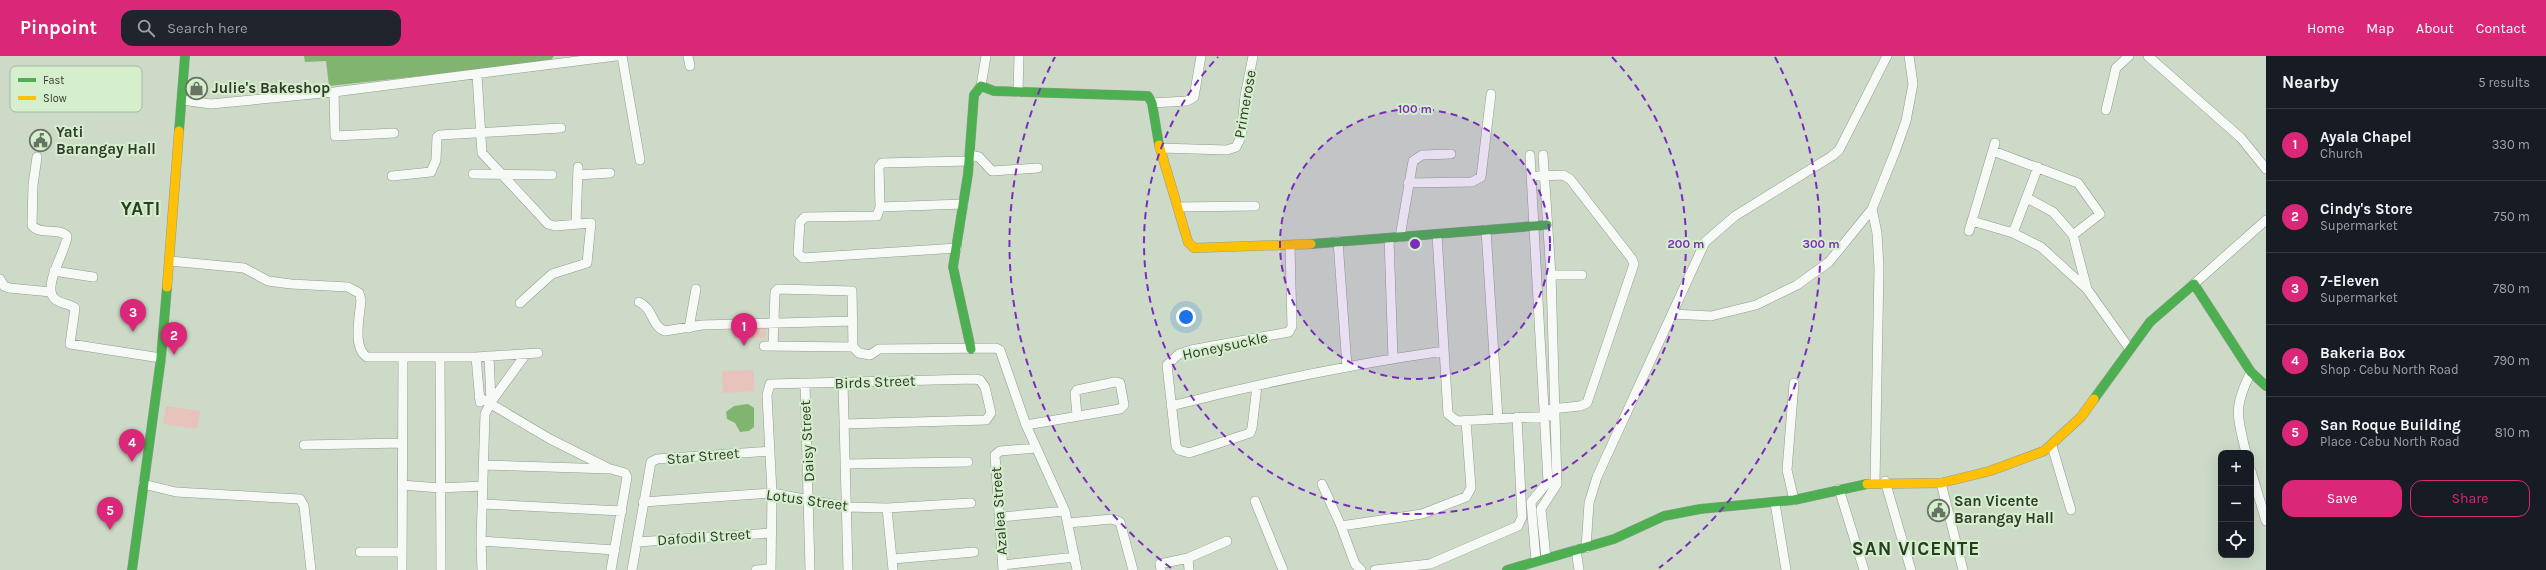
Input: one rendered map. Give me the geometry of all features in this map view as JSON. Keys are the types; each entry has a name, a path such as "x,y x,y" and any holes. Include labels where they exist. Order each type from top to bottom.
{"street":[{"path":"132,570 161,358 170,260 185,56"},
{"path":"182,100 211,104 334,92 477,75 616,56"},
{"path":"622,56 640,160"},
{"path":"688,56 690,66"},
{"path":"971,349 954,272 970,158 974,95 981,86 986,56"},
{"path":"1018,92 1019,56"},
{"path":"1152,103 1186,101 1194,97 1201,56"},
{"name":"Primerose","path":"1160,148 1227,150 1236,147 1241,137 1245,96 1254,56"},
{"path":"1586,548 1589,503 1597,477 1705,242 1735,216 1832,156 1839,150 1887,56"},
{"path":"1672,314 1711,316 1756,304 1797,285 1829,262 1872,209 1906,120 1913,84 1909,56"},
{"path":"2106,110 2116,68 2129,56"},
{"path":"2148,56 2241,138 2266,169"},
{"path":"477,75 482,153 548,224 555,226 591,223 587,263 552,274 520,303"},
{"path":"981,86 994,90 1018,92 1145,94 1152,103 1160,148 1188,242 1194,248 1290,246 1547,225"},
{"path":"334,92 335,136 394,133"},
{"path":"1408,183 1472,182 1481,177 1491,94"},
{"path":"392,176 431,172 436,160 437,137 440,135 481,131 561,128"},
{"path":"1969,230 1994,147 2078,183 2100,212 2099,216 2073,234"},
{"path":"1400,237 1410,167 1416,158 1422,155 1451,154"},
{"path":"1530,155 1548,484 1532,499 1531,508 1536,561"},
{"path":"1543,155 1551,275 1557,485 1541,509 1546,558"},
{"path":"37,157 33,185 32,225 38,230 61,233 67,236 54,271 51,292 56,300 75,308 70,344 161,358"},
{"path":"957,248 804,258 799,255 800,222 802,218 876,217 880,207 879,167 882,163 979,157 992,171 1038,168"},
{"path":"2013,233 2038,167"},
{"path":"576,224 578,171 610,173"},
{"path":"473,174 552,175"},
{"path":"1436,235 1448,414 1457,421 1517,418 1556,412 1580,406 1589,399 1634,264 1632,259 1570,178 1563,175 1531,177"},
{"path":"2027,198 2053,212 2073,234 2087,289"},
{"path":"880,207 963,204"},
{"path":"1178,207 1255,206"},
{"path":"1872,209 1877,233 1879,268 1875,482"},
{"path":"1507,570 1614,539 1664,516 1700,509 1794,500 1875,482 1940,483 1990,471 2052,446 2081,417 2129,348 2150,322 2266,220"},
{"path":"1972,221 2013,233 2040,246 2087,289 2129,348"},
{"path":"1486,230 1498,419"},
{"path":"1389,238 1393,358"},
{"path":"1338,241 1347,367"},
{"name":"Honeysuckle","path":"1257,386 1252,428 1250,432 1188,453 1181,453 1176,446 1167,365 1179,354 1289,332 1292,326 1290,246"},
{"path":"170,260 244,268 268,281 348,287 355,290 359,293 361,300 359,346 362,354 367,356 476,357 538,353"},
{"path":"54,271 93,277"},
{"path":"1551,275 1582,275"},
{"path":"0,279 4,286 9,288 51,292"},
{"path":"2194,284 2251,372 2266,386"},
{"path":"689,328 696,289"},
{"path":"853,348 768,346 773,324 774,292 778,289 852,291 853,348 859,354 873,354 878,349 996,348 1001,351 1026,425 1055,485 1065,512 1077,570"},
{"path":"639,302 648,307 653,319 663,330 689,328 702,325 852,321"},
{"path":"1171,406 1347,367 1393,358 1444,351"},
{"path":"485,414 491,402 526,354"},
{"path":"489,356 491,402"},
{"path":"402,570 403,357"},
{"path":"440,357 441,570"},
{"path":"476,357 479,397 485,414 481,541 482,570"},
{"path":"2245,450 2236,414 2239,396 2251,372"},
{"name":"Birds Street","path":"770,451 767,395 770,384 980,380 985,387 991,413 986,420 844,424"},
{"path":"1026,425 1123,407 1120,383 1115,382 1077,390 1075,393 1077,415"},
{"path":"843,383 848,570"},
{"path":"1794,383 1787,470 1794,500"},
{"name":"Daisy Street","path":"805,384 810,501 810,570"},
{"path":"479,397 491,402 550,439 611,469"},
{"path":"1376,570 1430,564 1518,526 1522,517 1517,418"},
{"path":"1341,526 1422,514 1466,497 1471,488 1466,421"},
{"path":"304,445 402,443"},
{"path":"2052,446 2070,510"},
{"name":"Azalea Street","path":"1003,568 1001,518 995,460 997,452 1036,448"},
{"path":"756,570 771,570 772,493 770,451"},
{"name":"Star Street","path":"632,570 649,464 654,460 770,451"},
{"path":"845,464 968,462"},
{"path":"484,465 611,469 622,471 626,475 622,511 611,570"},
{"path":"1885,481 1911,570"},
{"path":"2254,481 2266,521"},
{"path":"1940,483 1963,570"},
{"path":"143,484 176,492 300,499 304,506 311,570"},
{"path":"1322,484 1341,526 1355,564 1361,570"},
{"path":"402,486 440,488 483,486"},
{"path":"1839,489 1864,570"},
{"name":"Lotus Street","path":"643,502 772,493 847,507 887,508 971,503"},
{"path":"1255,501 1284,570"},
{"path":"1775,503 1786,570"},
{"path":"483,504 622,511"},
{"path":"887,508 894,570"},
{"path":"1001,518 1065,512"},
{"path":"1068,523 1112,519 1120,522 1133,570"},
{"name":"Dafodil Street","path":"637,542 771,533"},
{"path":"481,541 615,550"},
{"path":"1161,570 1160,564 1188,558 1227,541"},
{"path":"1576,550 1579,570"},
{"path":"360,552 402,552"},
{"path":"893,559 974,552"},
{"path":"1003,568 1075,557"},
{"path":"1188,558 1190,570"}],"shaded area":[{"path":"304,56 554,56 550,62 329,86 326,61 305,62"},
{"path":"735,326 766,326 765,338 734,338"},
{"path":"753,370 755,391 723,393 722,371"},
{"path":"748,404 754,408 754,427 749,431 740,432 735,423 727,419 726,412 734,406"},
{"path":"166,406 200,411 197,429 163,424"}],"traffic: fast":[{"path":"179,131 185,56"},
{"path":"971,349 953,267 968,174 974,95 981,86 994,91 1148,96 1152,103 1159,145"},
{"path":"1311,244 1547,225"},
{"path":"2094,399 2150,322 2194,284 2251,372 2266,386"},
{"path":"132,570 161,358 167,287"},
{"path":"1507,570 1614,539 1664,516 1700,509 1794,500 1867,484"}],"traffic: slow":[{"path":"167,287 179,131"},
{"path":"1159,145 1188,242 1194,248 1311,244"},
{"path":"1867,484 1941,483 1990,471 2044,451 2081,417 2094,399"}],"place":[{"name":"Julie's Bakeshop","path":"196,88"},
{"name":"Yati Barangay Hall","path":"40,141"},
{"name":"7-Eleven","path":"133,332"},
{"name":"Ayala Chapel","path":"744,346"},
{"name":"Cindy's Store","path":"174,355"},
{"name":"Bakeria Box","path":"132,462"},
{"name":"San Vicente Barangay Hall","path":"1939,510"},
{"name":"San Roque Building","path":"110,530"}],"district":[{"name":"YATI","path":"141,209"},
{"name":"SAN VICENTE","path":"1916,549"}]}
